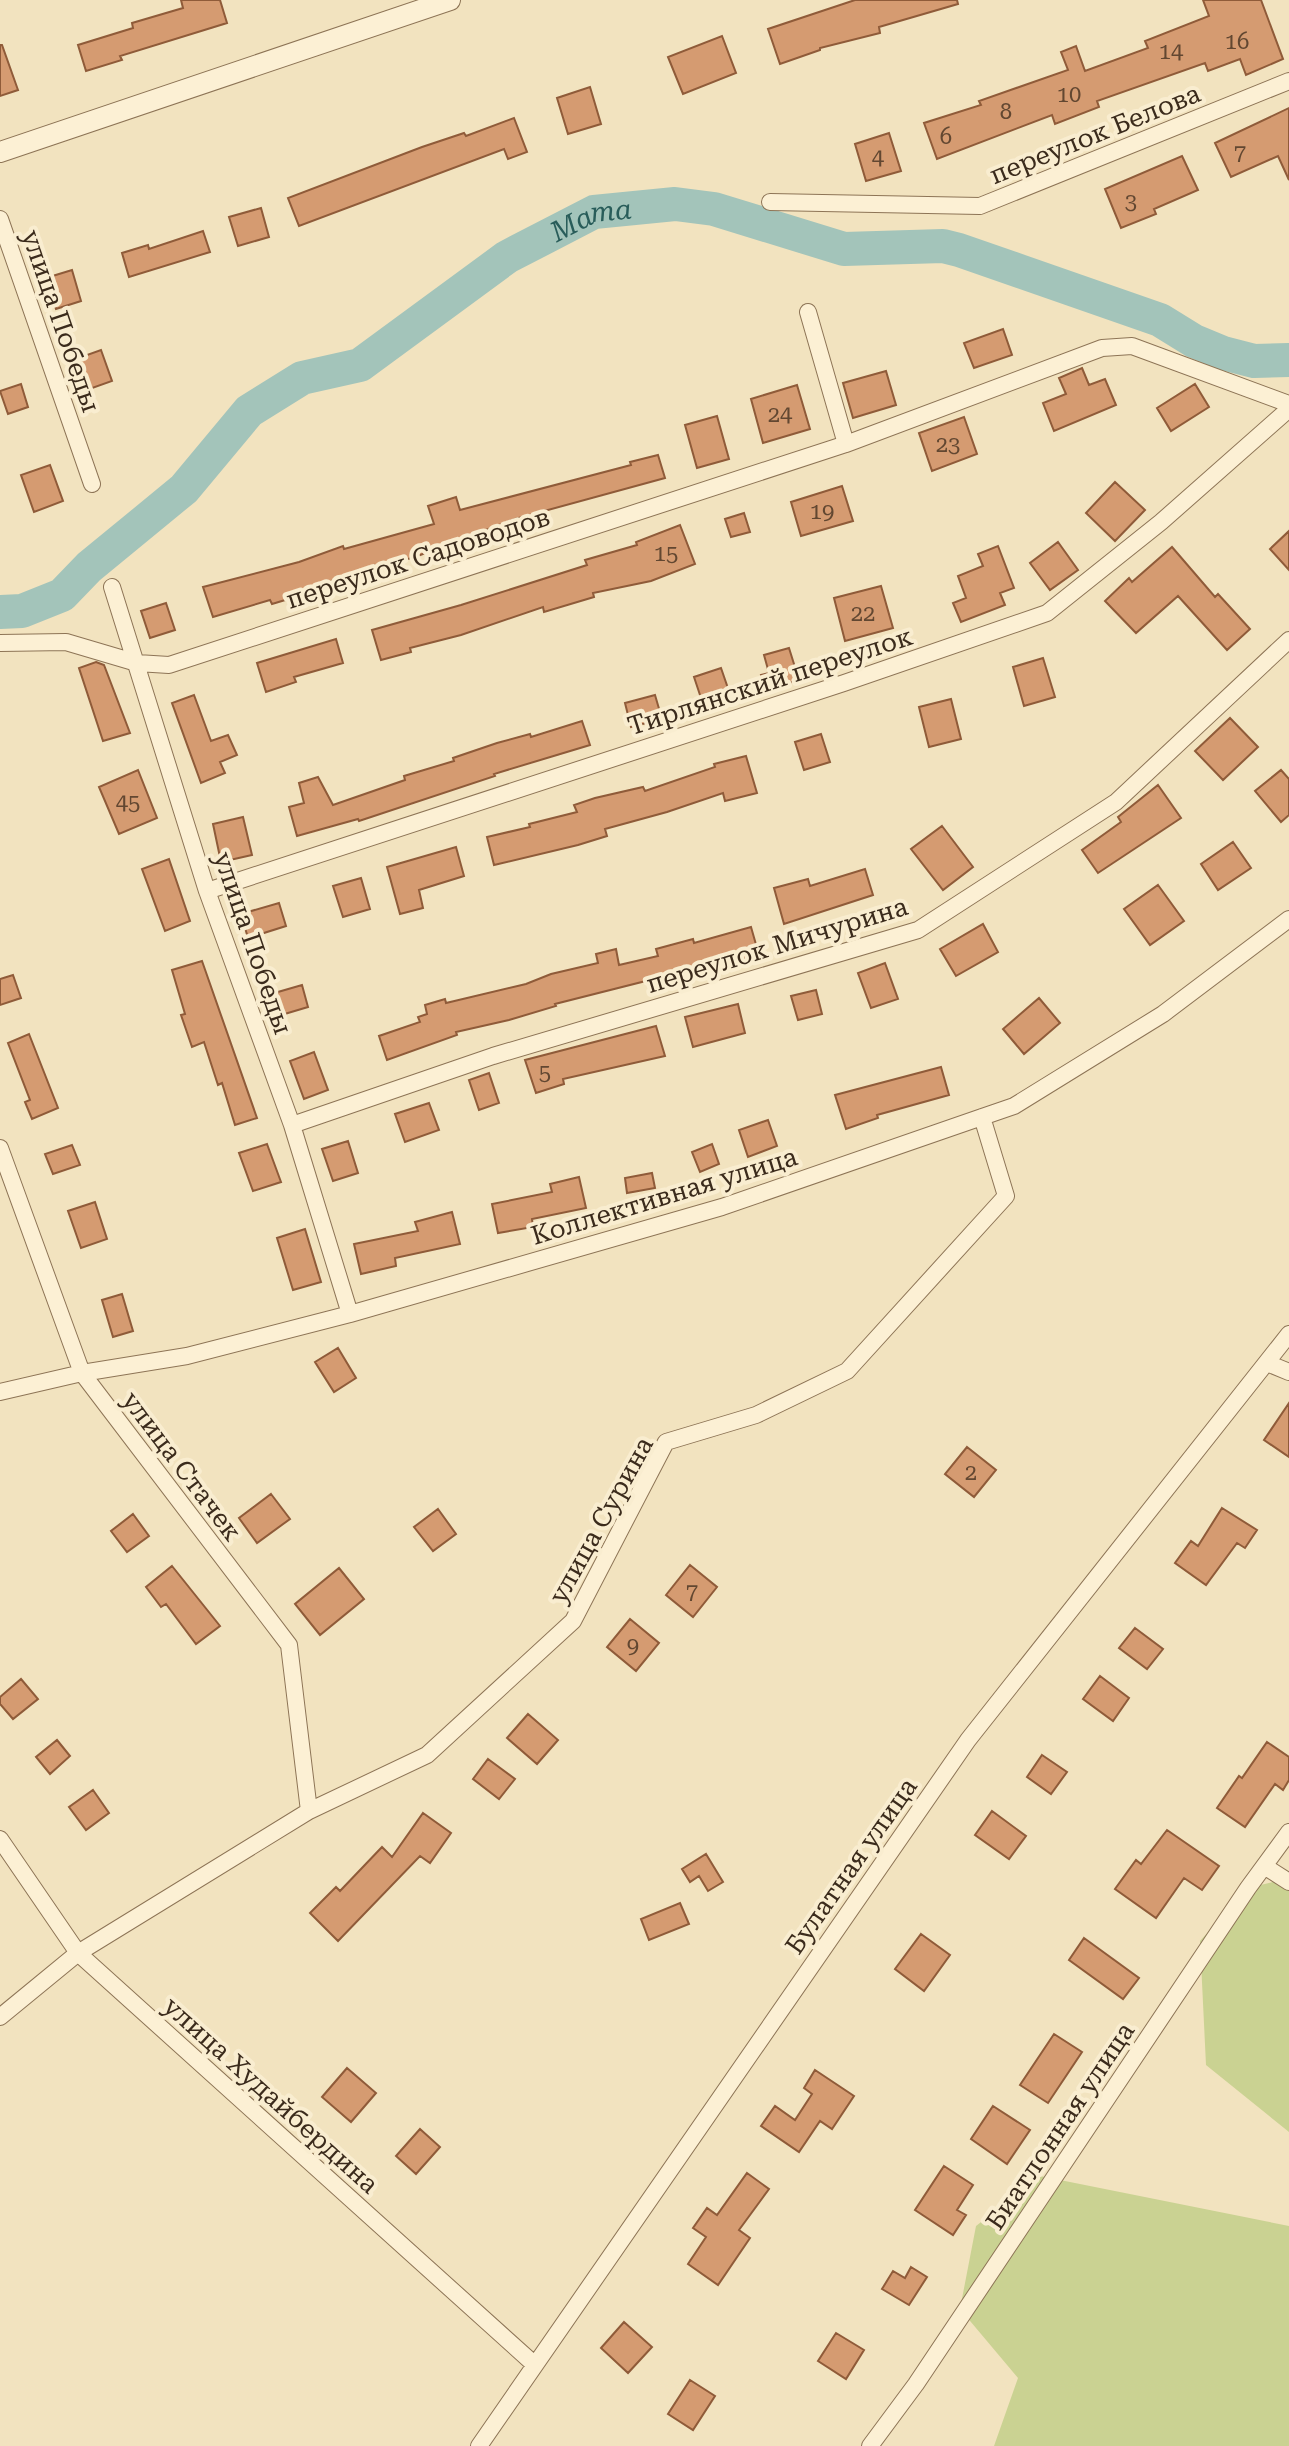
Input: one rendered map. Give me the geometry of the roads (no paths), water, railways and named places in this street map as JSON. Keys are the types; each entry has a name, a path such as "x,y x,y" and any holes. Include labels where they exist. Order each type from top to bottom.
{"street":[{"path":"0,152 450,0"},
{"name":"переулок Белова","path":"770,202 980,206 1289,81"},
{"name":"улица Победы","path":"0,219 92,484"},
{"path":"808,312 846,444"},
{"name":"переулок Садоводов","path":"0,643 66,642 137,663 169,665 846,444 1102,348 1132,346 1289,407"},
{"name":"Тирлянский переулок","path":"207,891 844,683 1047,613 1161,522 1289,407"},
{"name":"улица Победы","path":"112,587 207,891 292,1125 350,1314"},
{"name":"переулок Мичурина","path":"292,1125 493,1056 918,930 1116,802 1289,640"},
{"name":"Коллективная улица","path":"0,1392 82,1373 187,1356 350,1314 722,1207 1014,1106 1163,1014 1289,919"},
{"name":"улица Сурина","path":"0,2017 78,1953 309,1811 427,1755 573,1621 666,1442 756,1415 847,1371 1006,1196 982,1117"},
{"name":"улица Стачек","path":"0,1148 82,1373 289,1645 309,1811"},
{"name":"Булатная улица","path":"479,2446 968,1740 1289,1334"},
{"path":"1267,1363 1289,1372"},
{"name":"Биатлонная улица","path":"870,2446 916,2384 1289,1832"},
{"name":"улица Худайбердина","path":"0,1839 78,1953 535,2365"},
{"path":"1264,1866 1289,1882"}],"waterway":[{"name":"Мата","path":"0,612 22,611 62,595 89,567 184,489 249,411 302,378 360,365 507,257 594,212 675,204 714,209 844,249 943,246 1160,320 1194,341 1223,353 1254,361 1289,360"}]}
